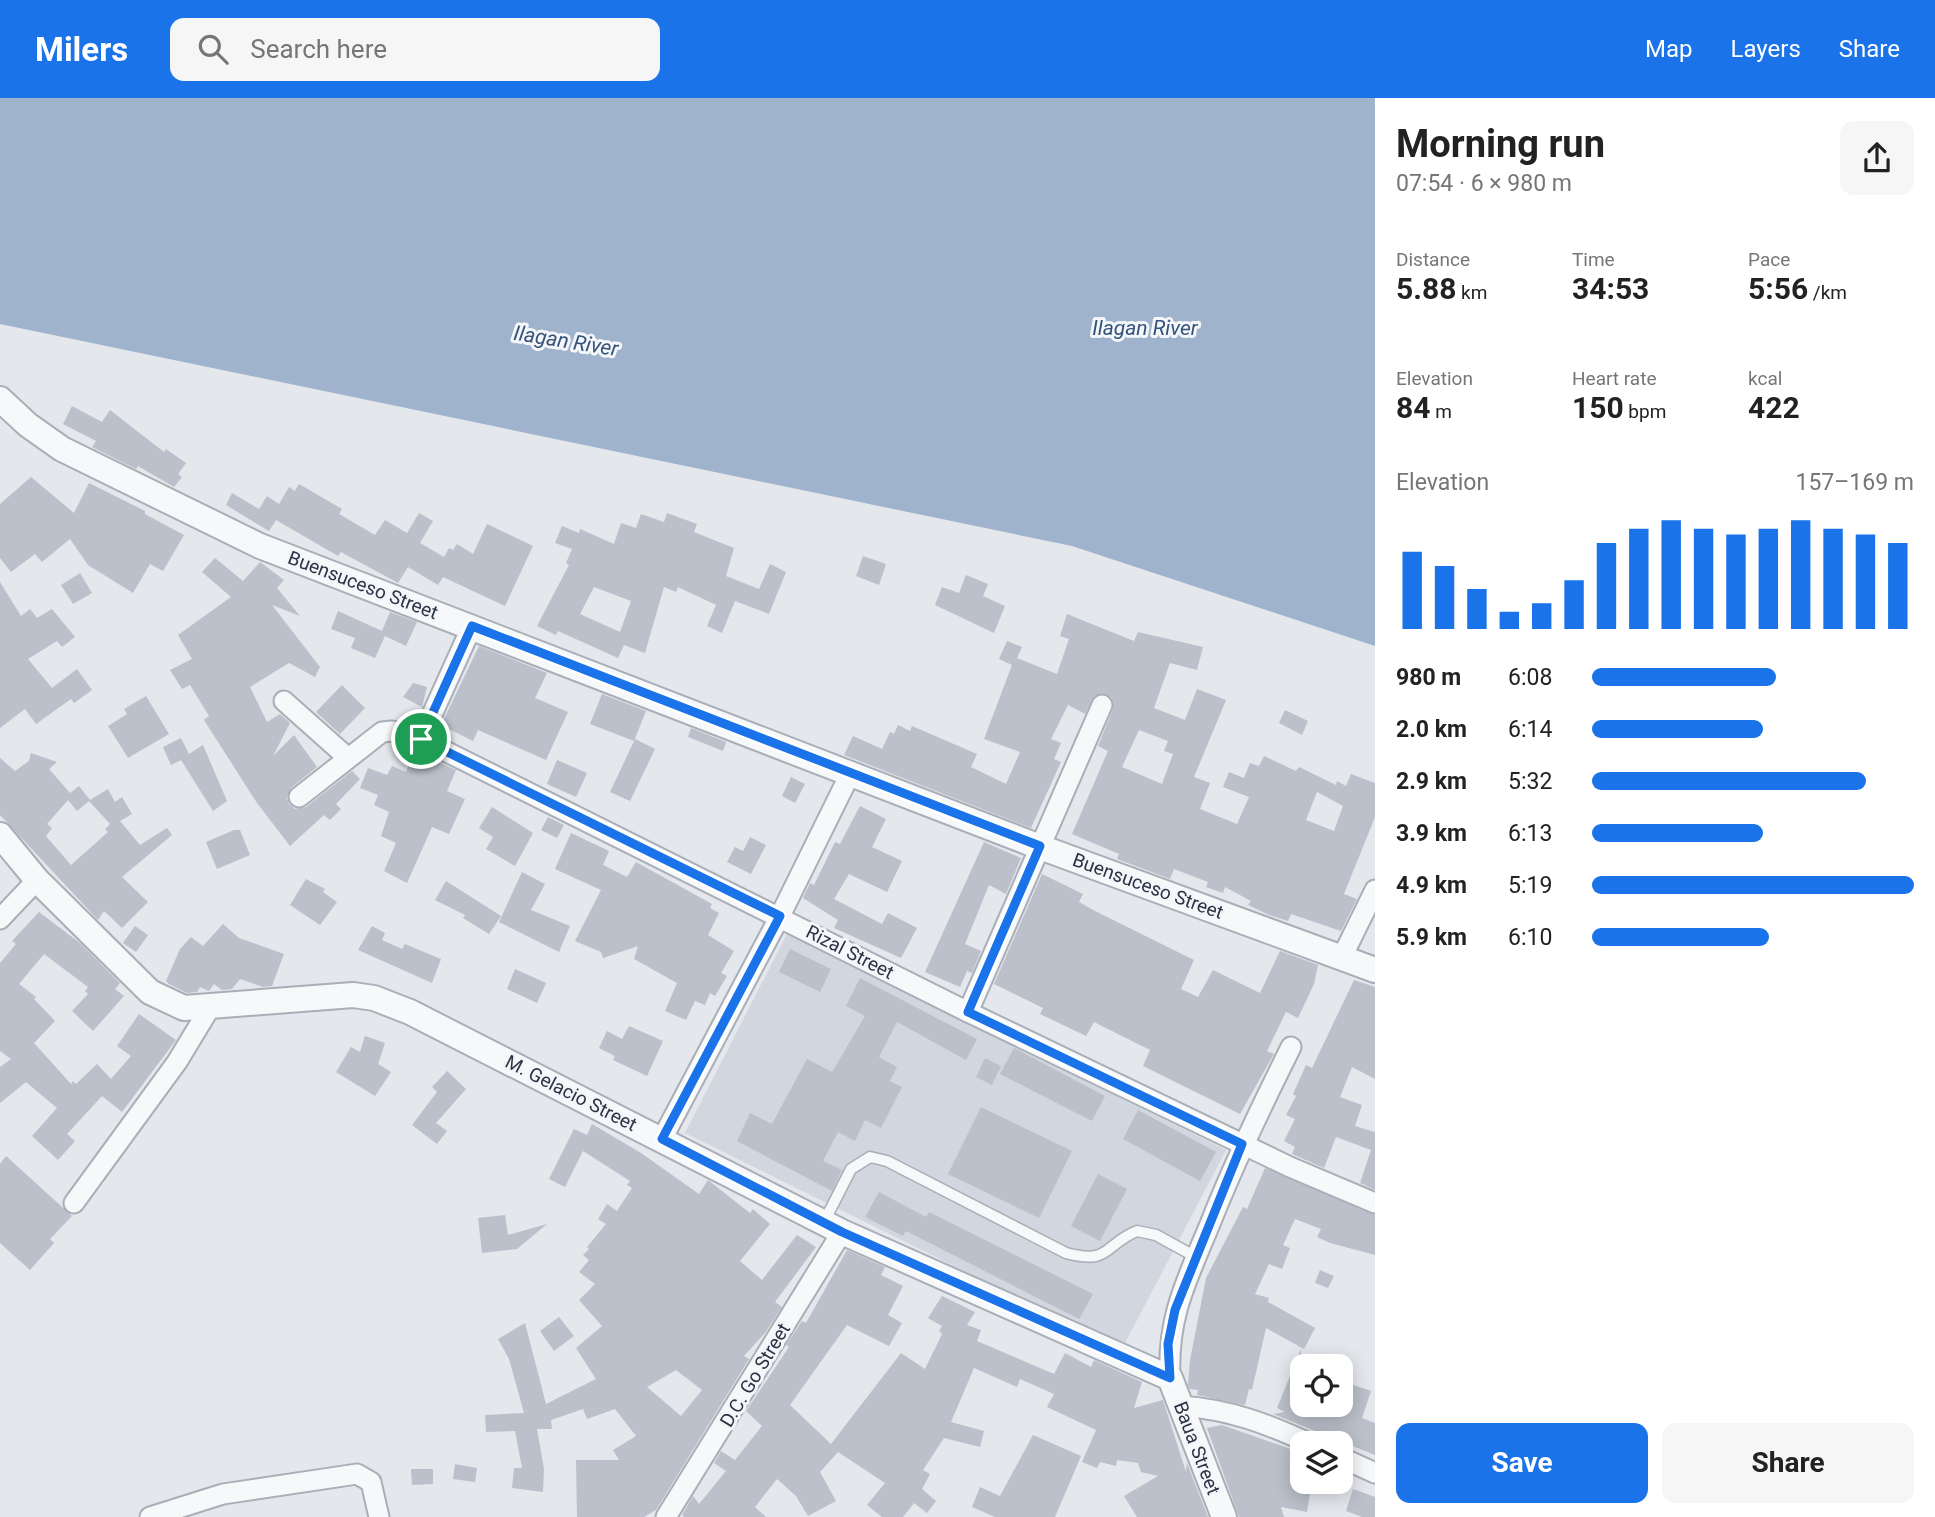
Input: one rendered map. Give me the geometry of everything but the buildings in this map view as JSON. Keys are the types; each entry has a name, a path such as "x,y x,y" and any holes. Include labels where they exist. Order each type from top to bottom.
{"street":[{"name":"Buensuceso Street","path":"0,399 28,425 62,449 260,545 1040,846 1375,970"},
{"path":"421,739 472,626"},
{"path":"284,701 347,757"},
{"path":"968,1012 1102,705"},
{"name":"Rizal Street","path":"299,797 382,732 392,731 421,739 968,1012 1242,1144 1375,1203"},
{"path":"662,1139 780,916 850,772"},
{"name":"M. Gelacio Street","path":"0,835 37,880 150,992 184,1008 335,995 374,998 410,1012 833,1227 1170,1378"},
{"path":"0,919 37,880"},
{"path":"1342,957 1375,890"},
{"path":"74,1203 177,1062 211,1006"},
{"path":"1170,1378 1168,1344 1175,1310 1242,1144 1291,1047"},
{"name":"D.C. Go Street","path":"666,1517 833,1227"},
{"name":"Baua Street","path":"1170,1378 1224,1517"},
{"path":"1180,1406 1217,1408 1290,1435"},
{"path":"1353,1463 1375,1473"},
{"path":"150,1517 223,1494 357,1475 371,1482 379,1517"}],"lane":[{"path":"833,1227 851,1169 870,1157 887,1161 1066,1253 1087,1258 1098,1256 1137,1231 1156,1235 1196,1256"}],"shaded area":[{"path":"787,934 1226,1150 1122,1349 685,1133"}],"water":[{"name":"Ilagan River","path":"0,98 1375,98 1375,646 1072,546 0,324"}],"route":[{"path":"472,626 1040,846 968,1012 1242,1144 1175,1310 1168,1344 1170,1378 842,1232 662,1139 780,916 421,739 472,626"}]}
